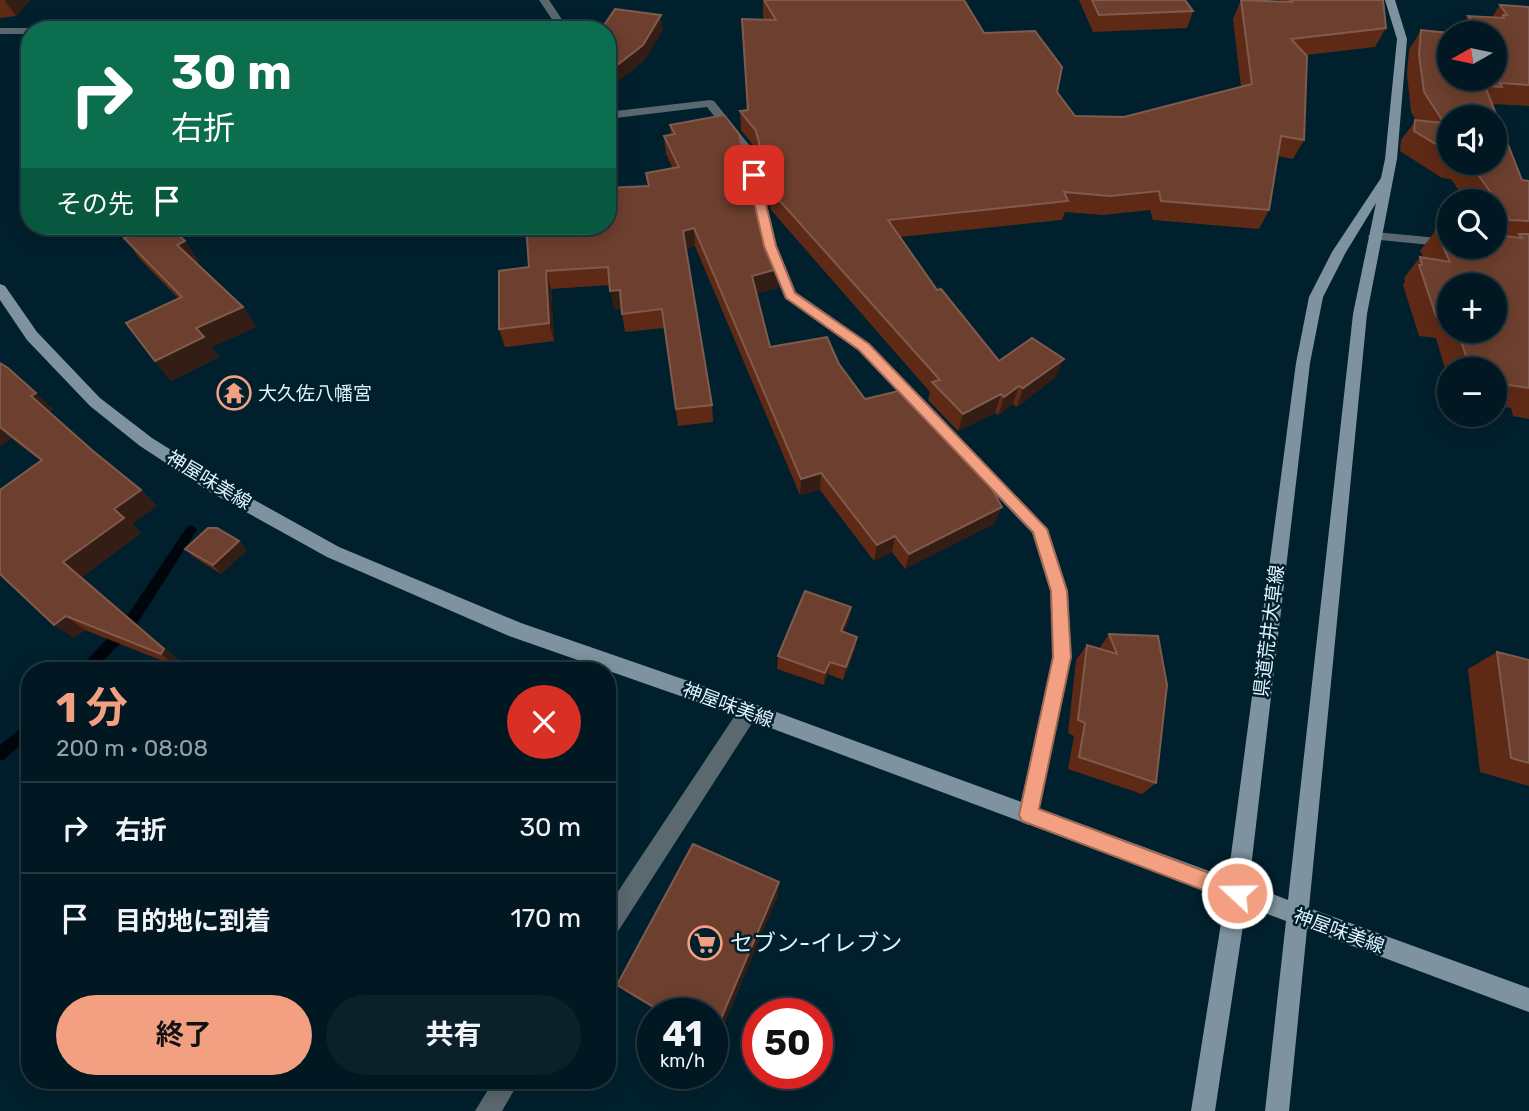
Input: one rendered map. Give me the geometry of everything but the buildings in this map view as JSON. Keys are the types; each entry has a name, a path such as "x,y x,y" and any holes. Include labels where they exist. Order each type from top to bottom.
{"main road":[{"name":"県道荒井大草線","path":"1277,1111 1295,915 1360,314 1390,169 1402,39 1390,0"},
{"name":"県道荒井大草線","path":"1203,1111 1237,893 1303,363 1316,297 1339,252 1360,222 1390,169"},
{"name":"神屋味美線","path":"0,289 32,336 95,401 146,442 216,487 333,552 516,630 607,662"},
{"name":"神屋味美線","path":"616,665 1529,1000"}],"street":[{"path":"544,0 558,21"},
{"path":"0,31 21,32"},
{"path":"616,115 710,103 748,151 770,246 790,295 864,347 1040,529 1059,591 1062,657 1028,815"},
{"path":"1375,236 1437,242"},
{"path":"616,914 749,712"},
{"path":"487,1111 502,1089"}],"waterway":[{"path":"94,662 128,626 191,530"},
{"path":"0,754 21,735"}],"place":[{"name":"大久佐八幡宮","path":"234,393"},
{"name":"セブン-イレブン","path":"705,943"}],"route":[{"path":"754,175 770,246 790,295 864,347 1040,529 1059,591 1062,657 1028,815 1237,893"}]}
